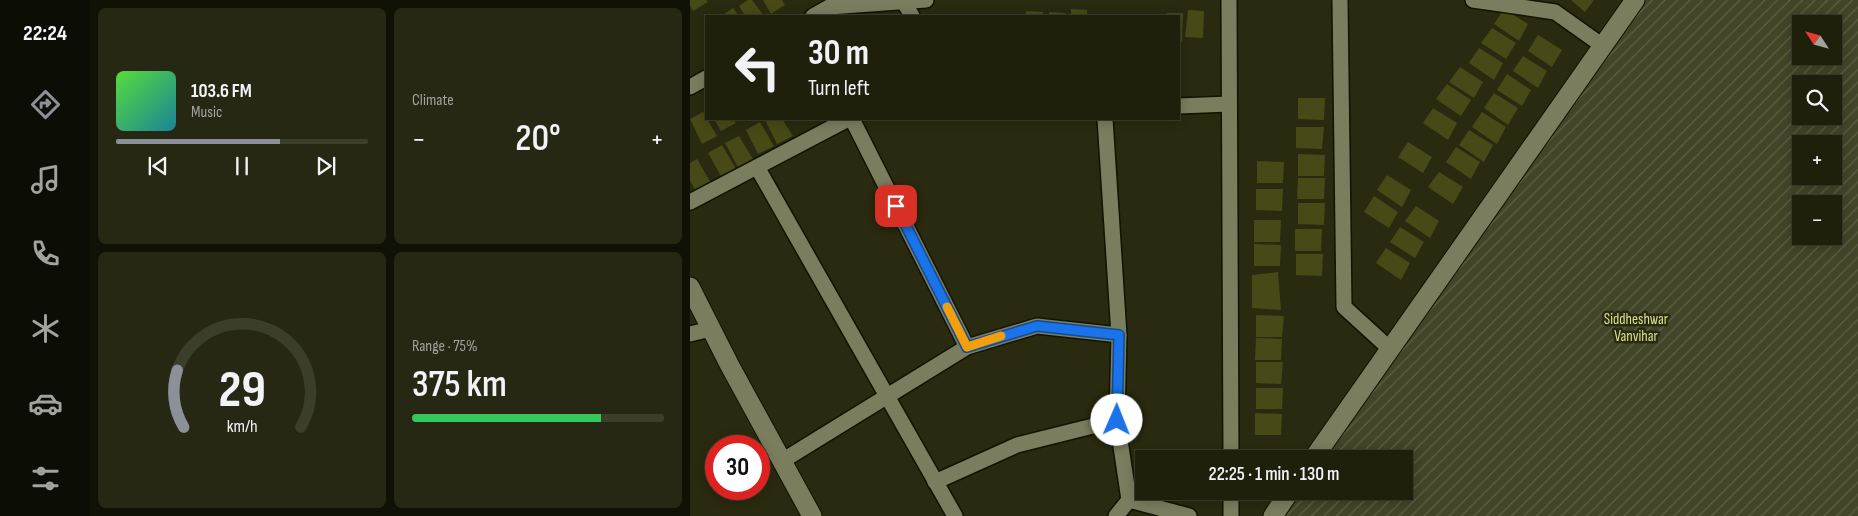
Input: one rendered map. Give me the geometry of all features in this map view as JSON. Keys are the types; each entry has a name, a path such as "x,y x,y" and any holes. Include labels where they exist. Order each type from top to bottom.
{"street":[{"path":"814,15 829,3 926,0"},
{"path":"1229,0 1231,450"},
{"path":"1340,0 1344,307 1390,349"},
{"path":"1473,0 1554,12 1603,46"},
{"path":"1319,450 1635,0"},
{"path":"904,2 911,15"},
{"path":"690,69 698,82"},
{"path":"1180,106 1229,104"},
{"path":"690,202 848,120"},
{"path":"851,120 967,347"},
{"path":"1105,120 1119,335 1117,420 1129,500 1116,516"},
{"path":"757,167 955,516"},
{"path":"690,287 812,516"},
{"path":"782,461 967,347 1037,326 1119,335"},
{"path":"690,334 711,329"},
{"path":"935,482 1017,445 1117,420"},
{"path":"1129,500 1189,516"},
{"path":"1231,500 1231,516"},
{"path":"1272,516 1284,500"}],"green space":[{"name":"Siddheshwar Vanvihar","path":"1635,0 1858,0 1858,516 1273,516 1284,500 1413,500 1413,450 1319,450"}],"building":[{"path":"690,0 706,0 708,2 693,11 690,6"},
{"path":"748,0 752,0 763,15 744,15 739,6"},
{"path":"763,0 782,0 785,5 771,14"},
{"path":"1571,0 1594,0 1585,12"},
{"path":"733,8 738,15 722,15"},
{"path":"1071,9 1087,10 1087,15 1071,15"},
{"path":"1504,9 1528,24 1519,41 1494,24"},
{"path":"1188,10 1204,11 1203,38 1185,37"},
{"path":"1026,11 1043,12 1043,15 1026,15"},
{"path":"1049,12 1065,13 1065,15 1049,15"},
{"path":"1167,13 1183,13 1182,42 1180,41 1180,15 1167,15"},
{"path":"1492,28 1516,43 1506,59 1481,43"},
{"path":"1538,35 1562,50 1552,67 1528,51"},
{"path":"1479,48 1503,63 1494,80 1469,63"},
{"path":"1523,56 1547,71 1538,88 1513,71"},
{"path":"1460,67 1483,82 1474,98 1449,82"},
{"path":"1507,74 1531,90 1522,106 1497,90"},
{"path":"1447,84 1471,100 1461,116 1436,99"},
{"path":"1494,93 1518,108 1508,125 1484,108"},
{"path":"1298,98 1325,98 1324,120 1298,119"},
{"path":"1433,108 1457,123 1448,140 1423,123"},
{"path":"703,112 705,120 708,120 717,136 702,144 690,119"},
{"path":"1482,112 1506,127 1497,144 1472,127"},
{"path":"715,120 734,120 736,123 721,131"},
{"path":"765,120 783,120 793,136 777,144"},
{"path":"760,122 774,146 758,154 746,130"},
{"path":"1296,127 1324,127 1322,149 1296,148"},
{"path":"1469,130 1493,145 1484,162 1459,145"},
{"path":"739,136 753,159 738,167 725,143"},
{"path":"1408,142 1432,157 1423,173 1398,157"},
{"path":"722,145 736,169 721,176 708,153"},
{"path":"1456,147 1480,162 1471,179 1446,162"},
{"path":"1298,154 1325,155 1324,176 1298,176"},
{"path":"697,159 711,183 695,190 690,180 690,163"},
{"path":"1257,161 1284,162 1283,183 1257,183"},
{"path":"1439,172 1463,187 1453,204 1428,187"},
{"path":"1387,175 1411,190 1402,207 1377,190"},
{"path":"1298,178 1325,178 1324,199 1297,199"},
{"path":"1256,189 1283,189 1282,211 1256,210"},
{"path":"1374,196 1398,212 1389,228 1364,212"},
{"path":"1298,203 1325,203 1324,225 1298,224"},
{"path":"1416,206 1439,221 1430,238 1405,221"},
{"path":"1254,220 1281,220 1280,242 1254,242"},
{"path":"1400,227 1424,242 1415,258 1390,242"},
{"path":"1295,229 1322,229 1321,251 1295,251"},
{"path":"1254,244 1281,245 1280,266 1254,266"},
{"path":"1386,248 1410,263 1401,280 1376,263"},
{"path":"1296,254 1323,254 1322,276 1296,275"},
{"path":"1278,272 1281,310 1252,308 1252,275"},
{"path":"1256,315 1284,316 1282,337 1256,337"},
{"path":"1256,338 1282,339 1281,360 1255,360"},
{"path":"1256,362 1283,362 1281,384 1256,383"},
{"path":"1256,388 1283,388 1282,409 1256,409"},
{"path":"1255,413 1282,414 1281,435 1255,435"}],"slow traffic":[{"path":"947,307 967,347 1001,336"}],"route":[{"path":"896,206 967,347 1037,326 1119,335 1117,420"}]}
